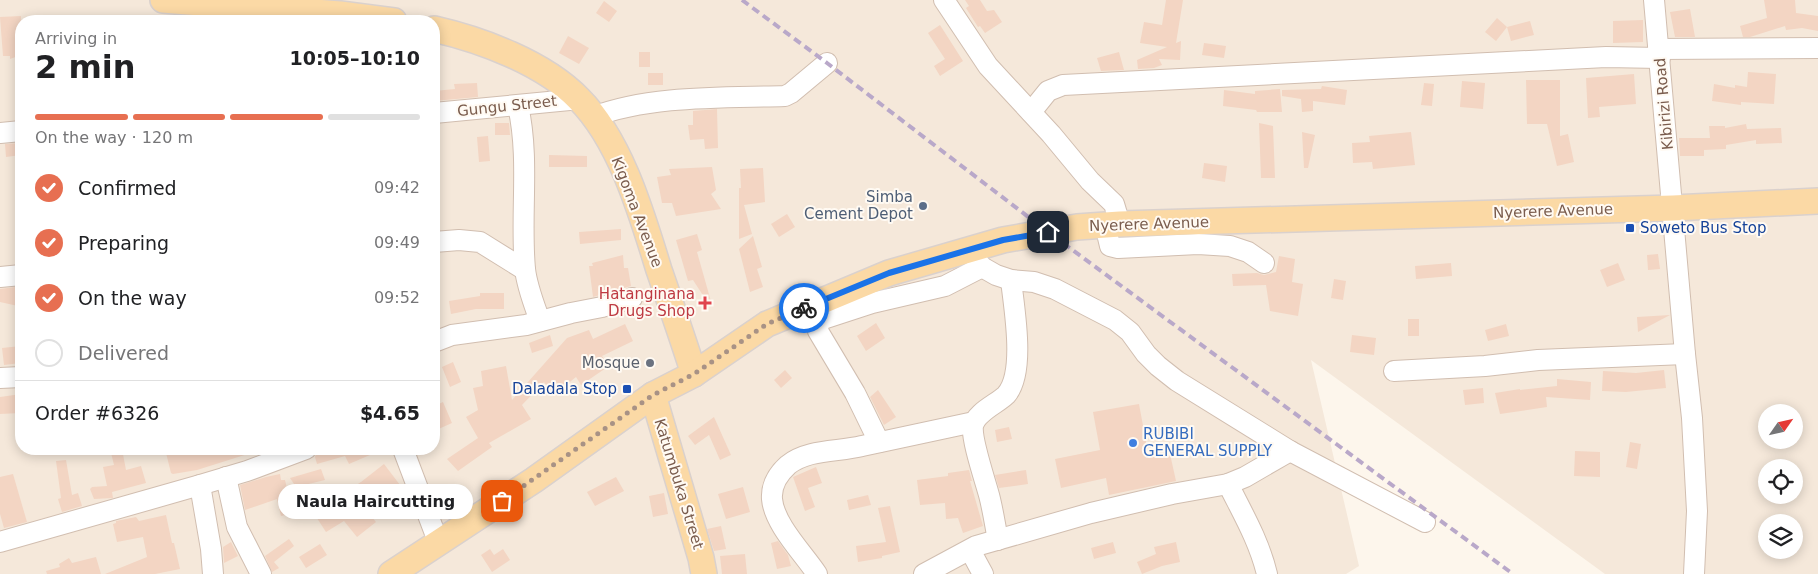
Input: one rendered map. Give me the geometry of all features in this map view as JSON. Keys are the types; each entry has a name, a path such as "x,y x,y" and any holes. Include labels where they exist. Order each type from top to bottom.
{"main road":[{"path":"163,0 245,14 348,15"},
{"name":"Kigoma Avenue","path":"440,32 486,44 523,60 556,80 586,108 600,126 623,166 694,374"},
{"name":"Nyerere Avenue","path":"391,574 440,544 534,480 653,395 694,374 767,324 889,273 976,258 1003,240 1077,227 1113,225 1673,208 1818,201"},
{"name":"Katumbuka Street","path":"653,395 704,574"}],"street":[{"path":"944,0 988,66 1031,112 1081,171 1114,204 1110,246 1118,248 1198,244 1230,246 1248,252 1264,263"},
{"name":"Kibirizi Road","path":"1654,0 1692,418 1697,498 1694,574"},
{"path":"1031,112 1048,91 1063,85 1659,53 1818,48"},
{"name":"Gungu Street","path":"440,112 518,106 586,108 628,106 667,101 785,96 827,63"},
{"path":"518,106 524,138 523,221 525,270 540,321"},
{"path":"0,133 15,132"},
{"path":"440,242 459,240 480,242 525,270"},
{"path":"879,442 855,393 818,331 819,322 872,303 945,286 976,258 996,275 1011,280 1034,282 1055,289 1115,320 1130,332 1146,354 1158,366 1177,381 1290,451 1425,522"},
{"path":"0,277 15,275"},
{"path":"998,540 973,428 974,422 980,415 1005,395 1014,381 1017,338 1011,280"},
{"path":"440,340 452,335 526,326 571,313 602,308 632,298"},
{"path":"1394,371 1555,360 1685,354"},
{"path":"0,378 15,377"},
{"path":"816,574 776,515 772,500 772,490 778,476 789,465 807,456 974,422"},
{"path":"924,574 970,550 998,540 1091,513 1172,494 1228,484 1245,477 1290,451"},
{"path":"0,542 200,485 289,455"},
{"path":"405,455 440,544"},
{"path":"226,477 237,527 261,574"},
{"path":"1228,484 1253,532 1261,551 1267,574"},
{"path":"200,485 210,540 213,574"},
{"path":"970,550 984,574"}],"shaded area":[{"path":"0,0 1818,0 1818,574 1605,574 1311,360 1359,566 1346,574 0,574"}],"building":[{"path":"965,0 980,0 987,11 994,10 1002,22 985,33 980,26 978,27 966,8 969,6"},
{"path":"1166,0 1183,0 1176,43 1181,41 1180,60 1159,59 1162,65 1154,68 1138,69 1137,60 1167,47 1140,43 1144,22 1162,25"},
{"path":"1764,0 1795,0 1796,13 1818,16 1818,31 1802,28 1786,30 1785,26 1750,37 1743,37 1740,26 1767,18"},
{"path":"604,1 617,11 609,22 596,13"},
{"path":"1690,9 1695,37 1675,37 1670,12"},
{"path":"15,16 15,57 10,59 10,56 3,56 0,17"},
{"path":"1497,18 1507,27 1496,41 1485,32"},
{"path":"1643,20 1643,42 1613,43 1613,21"},
{"path":"1530,21 1534,35 1511,41 1507,27"},
{"path":"940,25 963,61 940,76 934,66 945,59 928,33"},
{"path":"568,36 589,48 579,64 559,53"},
{"path":"1204,43 1226,46 1224,58 1202,55"},
{"path":"639,52 650,52 650,67 639,67"},
{"path":"1119,52 1124,70 1101,71 1097,58"},
{"path":"1748,72 1776,74 1774,104 1741,102 1741,105 1712,101 1714,84 1735,88 1735,85 1747,87"},
{"path":"648,73 663,73 663,85 648,85"},
{"path":"1634,74 1636,104 1599,107 1600,117 1588,118 1586,78"},
{"path":"1526,80 1560,80 1560,136 1568,134 1574,162 1557,166 1547,124 1527,124"},
{"path":"1462,81 1485,83 1483,109 1460,107"},
{"path":"477,83 478,97 440,100 440,90 455,89 454,84"},
{"path":"1424,83 1434,84 1432,106 1421,105"},
{"path":"1322,86 1347,90 1345,105 1313,101 1313,111 1302,112 1301,99 1282,96 1282,90 1321,89"},
{"path":"1280,89 1282,112 1257,112 1256,110 1223,106 1224,90 1255,94 1255,91"},
{"path":"717,109 718,148 705,149 704,139 690,140 688,125 693,125 693,111"},
{"path":"495,123 509,123 510,135 495,135"},
{"path":"1259,123 1273,126 1275,178 1261,178"},
{"path":"1746,124 1747,129 1781,128 1782,143 1756,144 1756,140 1726,145 1726,149 1704,150 1704,156 1680,156 1679,138 1710,138 1709,126 1725,126 1725,128"},
{"path":"1302,132 1315,135 1308,168 1304,168"},
{"path":"1411,132 1415,165 1373,169 1372,162 1353,163 1352,143 1370,142 1369,136"},
{"path":"488,136 490,161 479,162 477,137"},
{"path":"15,143 15,156 6,157 5,144"},
{"path":"549,155 587,156 587,167 549,167"},
{"path":"1204,163 1227,166 1225,182 1202,178"},
{"path":"712,167 716,190 711,194 721,209 676,216 672,203 662,203 657,177 671,175 669,169"},
{"path":"763,168 765,202 744,205 752,234 739,239 740,169"},
{"path":"787,214 795,227 779,237 771,224"},
{"path":"621,229 621,240 580,244 579,232"},
{"path":"697,234 702,250 697,252 712,305 710,306 693,280 688,281 676,240"},
{"path":"753,236 762,267 757,269 763,287 750,292 739,249"},
{"path":"1658,254 1660,269 1648,270 1647,255"},
{"path":"623,255 624,268 628,268 631,286 593,297 589,266 593,266 592,263"},
{"path":"1279,256 1295,259 1292,282 1303,284 1298,316 1270,311 1266,285 1233,286 1232,274 1257,273 1264,275 1276,272"},
{"path":"1451,263 1452,276 1416,279 1415,266"},
{"path":"1618,263 1625,280 1607,287 1600,270"},
{"path":"1334,279 1346,281 1343,300 1331,298"},
{"path":"15,287 15,305 0,302 0,289"},
{"path":"480,293 504,293 504,309 476,309 451,314 449,301 480,296"},
{"path":"1670,315 1638,332 1637,317"},
{"path":"1408,319 1419,319 1419,336 1408,336"},
{"path":"876,323 885,338 866,351 857,336"},
{"path":"625,324 633,341 602,356 609,366 581,385 576,377 554,395 544,382 522,405 531,419 489,443 492,447 458,471 447,459 478,438 466,417 478,410 473,388 483,386 481,371 506,366 512,400 567,338 589,330 593,339"},
{"path":"1506,324 1509,336 1488,341 1485,330"},
{"path":"550,335 553,346 532,353 529,343"},
{"path":"1352,335 1376,338 1374,355 1350,352"},
{"path":"15,347 15,364 4,365 2,348"},
{"path":"453,362 461,382 450,387 442,367"},
{"path":"785,370 792,378 781,388 774,380"},
{"path":"1664,370 1666,388 1626,392 1602,391 1603,371 1636,373"},
{"path":"1557,379 1591,382 1590,400 1546,397 1547,407 1500,414 1495,393 1557,386"},
{"path":"1483,388 1484,403 1465,405 1463,390"},
{"path":"878,390 896,417 884,425 870,397"},
{"path":"15,395 15,413 0,414 0,397"},
{"path":"443,402 452,423 440,428 440,403"},
{"path":"1139,404 1149,458 1170,454 1176,481 1109,495 1106,478 1061,488 1055,459 1100,450 1093,412"},
{"path":"714,417 731,455 720,460 709,435 695,445 688,436"},
{"path":"1009,427 1012,439 997,442 995,430"},
{"path":"1630,442 1641,444 1637,469 1626,467"},
{"path":"1575,451 1600,452 1600,477 1574,476"},
{"path":"112,455 123,455 126,470 141,466 146,483 112,492 113,498 94,499 90,489 92,487 107,486 103,467 114,465"},
{"path":"166,455 244,455 197,470 171,473"},
{"path":"316,455 370,455 349,464 345,456 317,464"},
{"path":"66,460 72,495 78,493 82,506 62,512 58,499 61,498 56,461"},
{"path":"384,464 400,485 366,510 376,522 357,537 344,521 326,532 313,512 361,482"},
{"path":"816,467 822,483 808,488 815,507 805,511 793,477"},
{"path":"321,469 325,480 296,487 290,478"},
{"path":"969,470 972,481 970,481 983,526 963,533 958,518 946,519 945,503 920,505 917,480 948,476 948,473"},
{"path":"1026,470 1028,484 999,488 995,475"},
{"path":"13,474 27,522 4,528 0,514 0,477"},
{"path":"280,474 281,480 285,480 293,513 281,516 277,499 245,510 240,485"},
{"path":"616,477 624,491 595,506 587,492"},
{"path":"743,487 750,512 726,519 718,494"},
{"path":"664,493 668,514 653,517 649,496"},
{"path":"868,495 871,505 849,510 847,500"},
{"path":"890,506 900,552 882,556 882,558 858,562 856,546 886,542 878,508"},
{"path":"166,515 180,569 155,574 105,574 147,557 143,537 117,542 113,524 116,521 136,517 139,521"},
{"path":"721,526 726,549 714,551 707,529"},
{"path":"289,539 294,546 274,562 279,568 272,572 265,556"},
{"path":"778,541 788,555 791,566 777,569 771,543"},
{"path":"231,542 238,556 224,563 223,547"},
{"path":"1113,542 1116,553 1094,559 1091,548"},
{"path":"1176,542 1180,562 1162,566 1142,574 1137,562 1156,554 1154,547"},
{"path":"320,544 327,555 306,568 299,557"},
{"path":"490,549 494,555 503,549 510,560 492,572 481,555"},
{"path":"745,554 747,574 722,574 720,556"},
{"path":"96,557 101,574 47,574 46,571 60,567 59,564 69,558 72,563"}],"railway":[{"path":"742,0 1048,232 1513,574"}],"way so far":[{"path":"502,501 653,395 694,374 767,324 804,308"}],"place":[{"name":"Simba Cement Depot","path":"923,206"},
{"name":"Soweto Bus Stop","path":"1630,228"},
{"name":"Hatanginana Drugs Shop","path":"705,303"},
{"name":"Mosque","path":"650,363"},
{"name":"Daladala Stop","path":"627,389"},
{"name":"RUBIBI GENERAL SUPPLY","path":"1133,443"},
{"name":"Naula Haircutting","path":"502,501"}],"route":[{"path":"804,308 889,273 1003,240 1048,232"}]}
